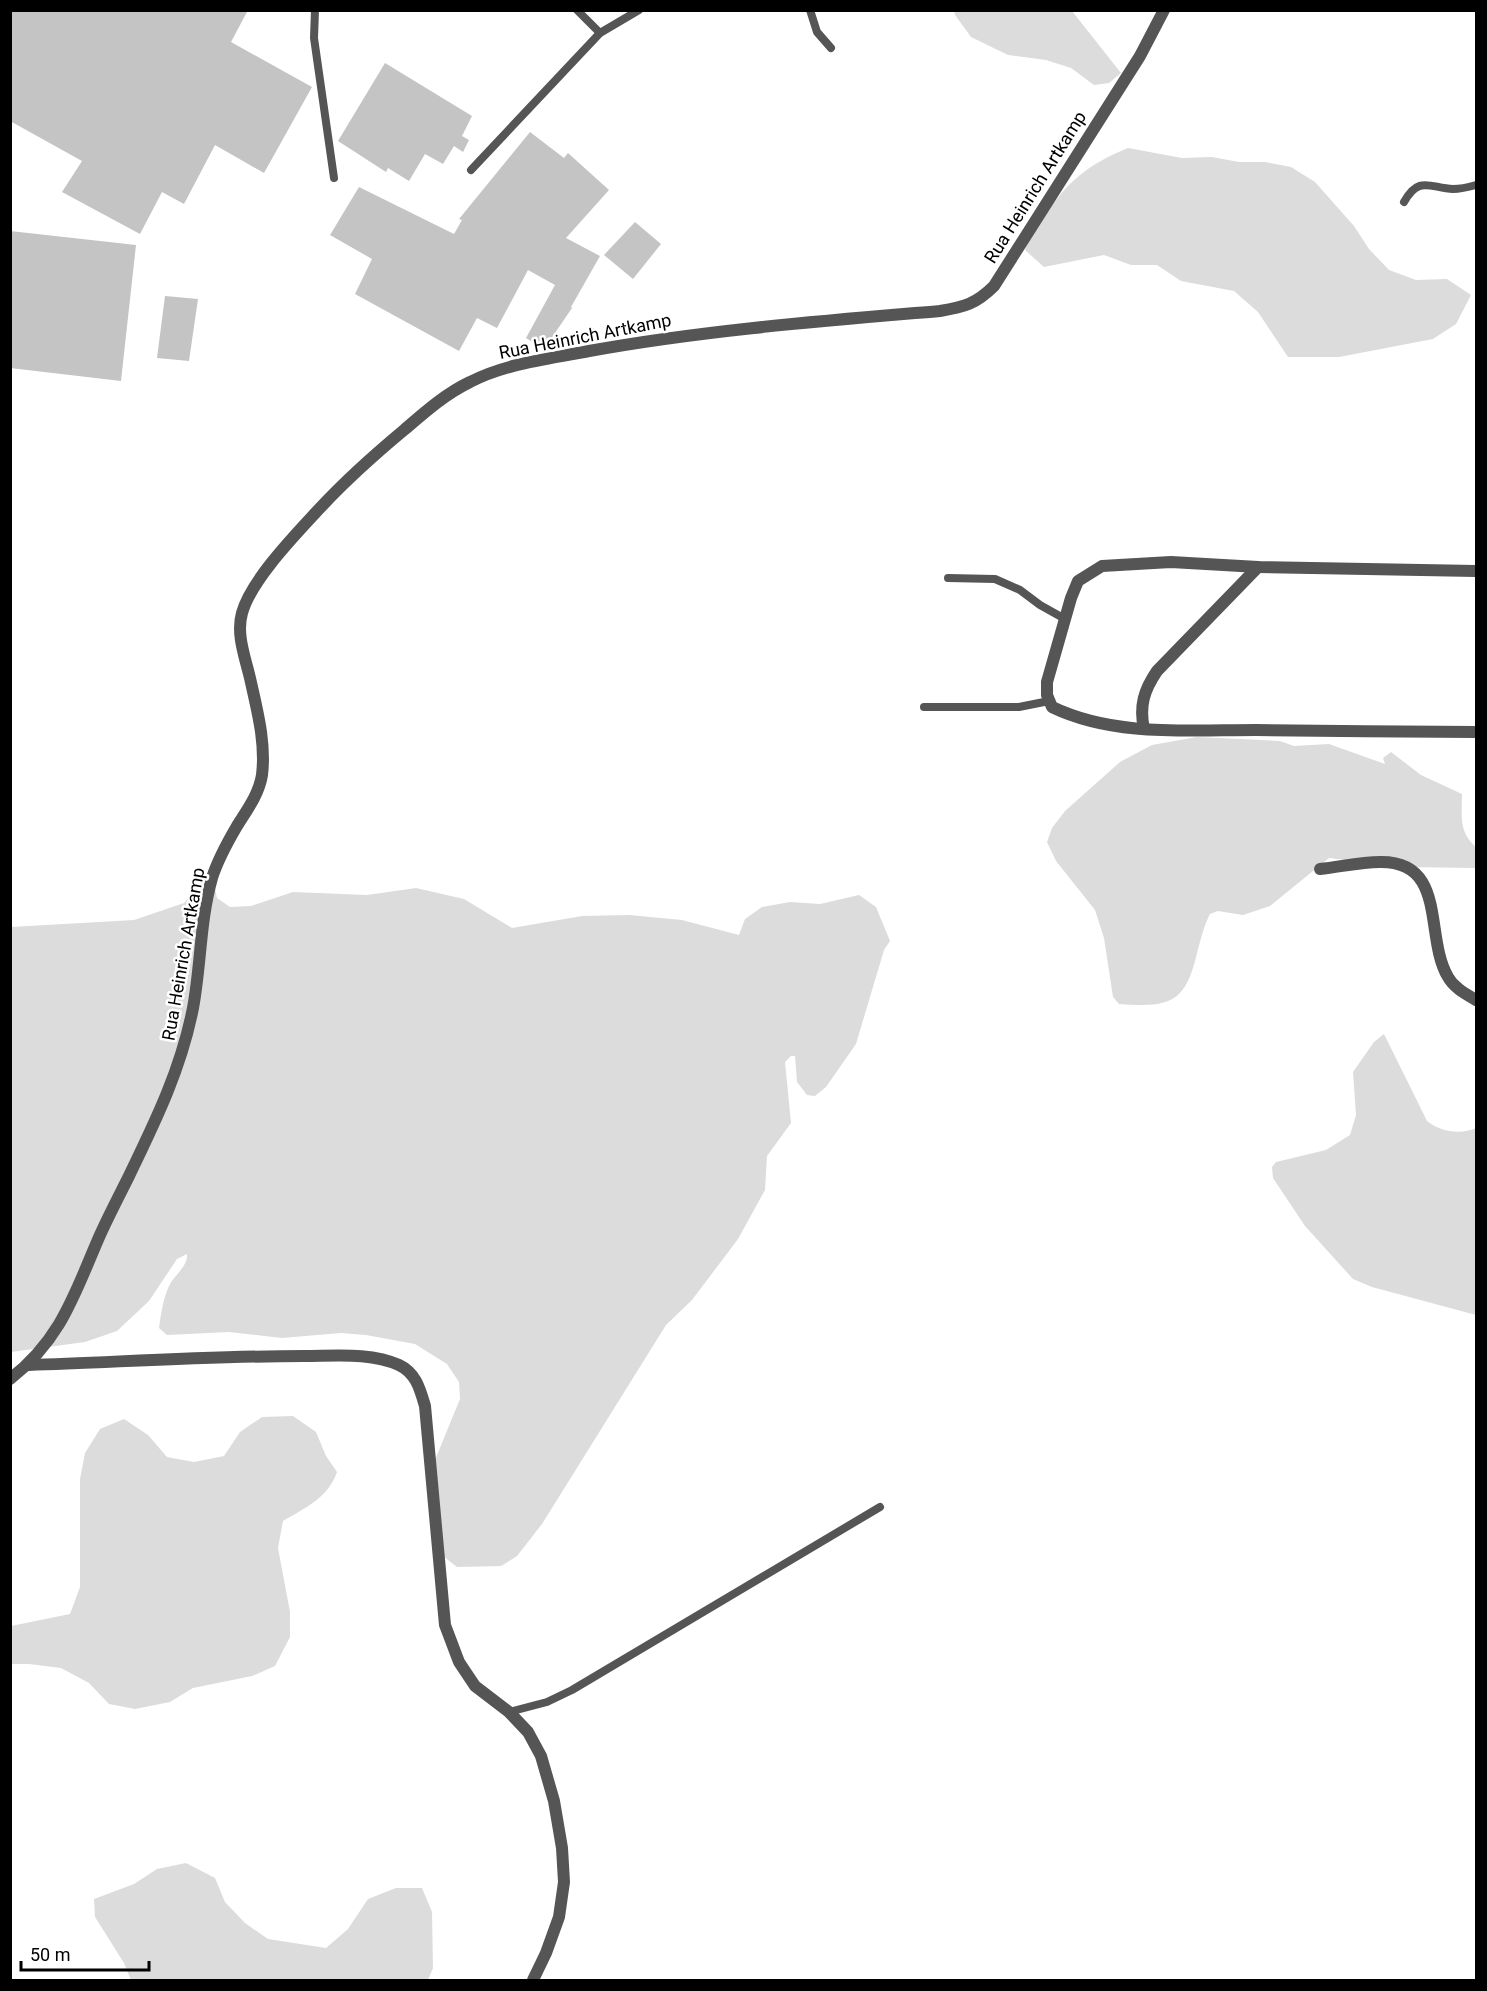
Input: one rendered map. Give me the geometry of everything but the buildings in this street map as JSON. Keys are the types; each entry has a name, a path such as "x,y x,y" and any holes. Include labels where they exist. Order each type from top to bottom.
{"street":[{"name":"Rua Heinrich Artkamp","path":"10,1379 29,1365 54,1335 75,1297 100,1233 163,1107 183,1051 194,998 212,878 221,854 255,797 261,781 262,733 240,632 242,613 251,593 305,525 351,475 437,402 486,374 511,366 661,338 940,311 965,306 981,299 994,286 1140,56 1164,10"},
{"path":"1476,571 1258,567 1171,562 1102,566 1078,581 1047,682 1048,701 1052,707 1085,719 1144,729 1476,732"},
{"path":"1144,729 1142,703 1146,687 1157,671 1258,567"},
{"path":"1320,869 1382,862 1404,866 1420,876 1427,889 1441,965 1449,980 1462,992 1476,1000"},
{"path":"29,1365 269,1356 348,1356 383,1359 401,1366 417,1380 425,1406 445,1625 459,1662 475,1686 509,1712 528,1731 542,1756 554,1801 562,1848 564,1882 559,1917 533,1980"}],"lane":[{"path":"315,10 314,38 334,178"},
{"path":"577,10 600,33"},
{"path":"471,170 600,33 639,10"},
{"path":"810,10 817,32 831,48"},
{"path":"1404,202 1410,192 1420,185 1454,189 1476,185"},
{"path":"948,578 995,579 1020,590 1065,619"},
{"path":"924,707 1019,707 1048,701"},
{"path":"509,1712 547,1702 572,1690 880,1507"}],"shaded area":[{"path":"954,11 1072,11 1121,73 1109,83 1094,85 1071,68 1046,60 1008,55 971,37"},
{"path":"1128,148 1182,158 1212,157 1291,167 1315,182 1389,270 1416,280 1447,279 1471,295 1456,324 1433,339 1339,357 1288,357 1258,312 1234,291 1181,281 1157,265 1131,265 1104,255 1044,267 1025,250 1043,218 1070,184 1101,161"},
{"path":"1197,737 1280,741 1294,746 1329,744 1385,764 1383,758 1391,752 1421,775 1462,794 1462,823 1466,835 1476,847 1476,868 1401,867 1329,858 1270,906 1243,915 1218,911 1210,914 1188,981 1174,998 1152,1005 1119,1004 1113,997 1104,938 1095,910 1056,861 1047,842 1052,828 1065,811 1120,762 1152,745"},
{"path":"211,870 217,898 230,907 251,906 293,892 367,895 416,888 464,899 512,928 582,916 629,915 682,920 739,935 745,919 762,907 790,902 820,904 859,895 876,907 890,941 884,950 856,1044 826,1087 815,1096 807,1095 797,1082 795,1056 791,1056 785,1062 791,1123 767,1156 765,1190 738,1239 692,1300 666,1325 542,1524 517,1556 501,1566 457,1567 443,1556 430,1472 460,1399 459,1382 447,1364 415,1344 341,1333 282,1338 229,1332 167,1335 159,1328 164,1301 171,1282 187,1259 187,1254 177,1259 149,1301 117,1331 85,1342 11,1352 11,927 134,920 184,903"},
{"path":"1384,1034 1427,1121 1438,1128 1451,1131 1476,1128 1476,1315 1372,1287 1353,1279 1305,1226 1273,1178 1272,1167 1276,1162 1326,1150 1350,1135 1356,1115 1353,1072 1374,1042"},
{"path":"293,1416 316,1432 326,1456 337,1472 322,1496 283,1521 278,1548 290,1612 290,1637 275,1666 252,1676 193,1688 170,1702 135,1709 109,1704 89,1683 61,1668 11,1664 11,1626 70,1614 80,1587 80,1479 85,1453 100,1429 124,1419 148,1435 167,1457 194,1462 224,1456 240,1432 262,1417"},
{"path":"186,1863 215,1878 225,1902 245,1923 268,1939 326,1948 348,1929 368,1899 396,1888 422,1888 432,1912 433,1968 428,1980 131,1980 124,1963 95,1917 94,1899 134,1884 157,1869"}]}
